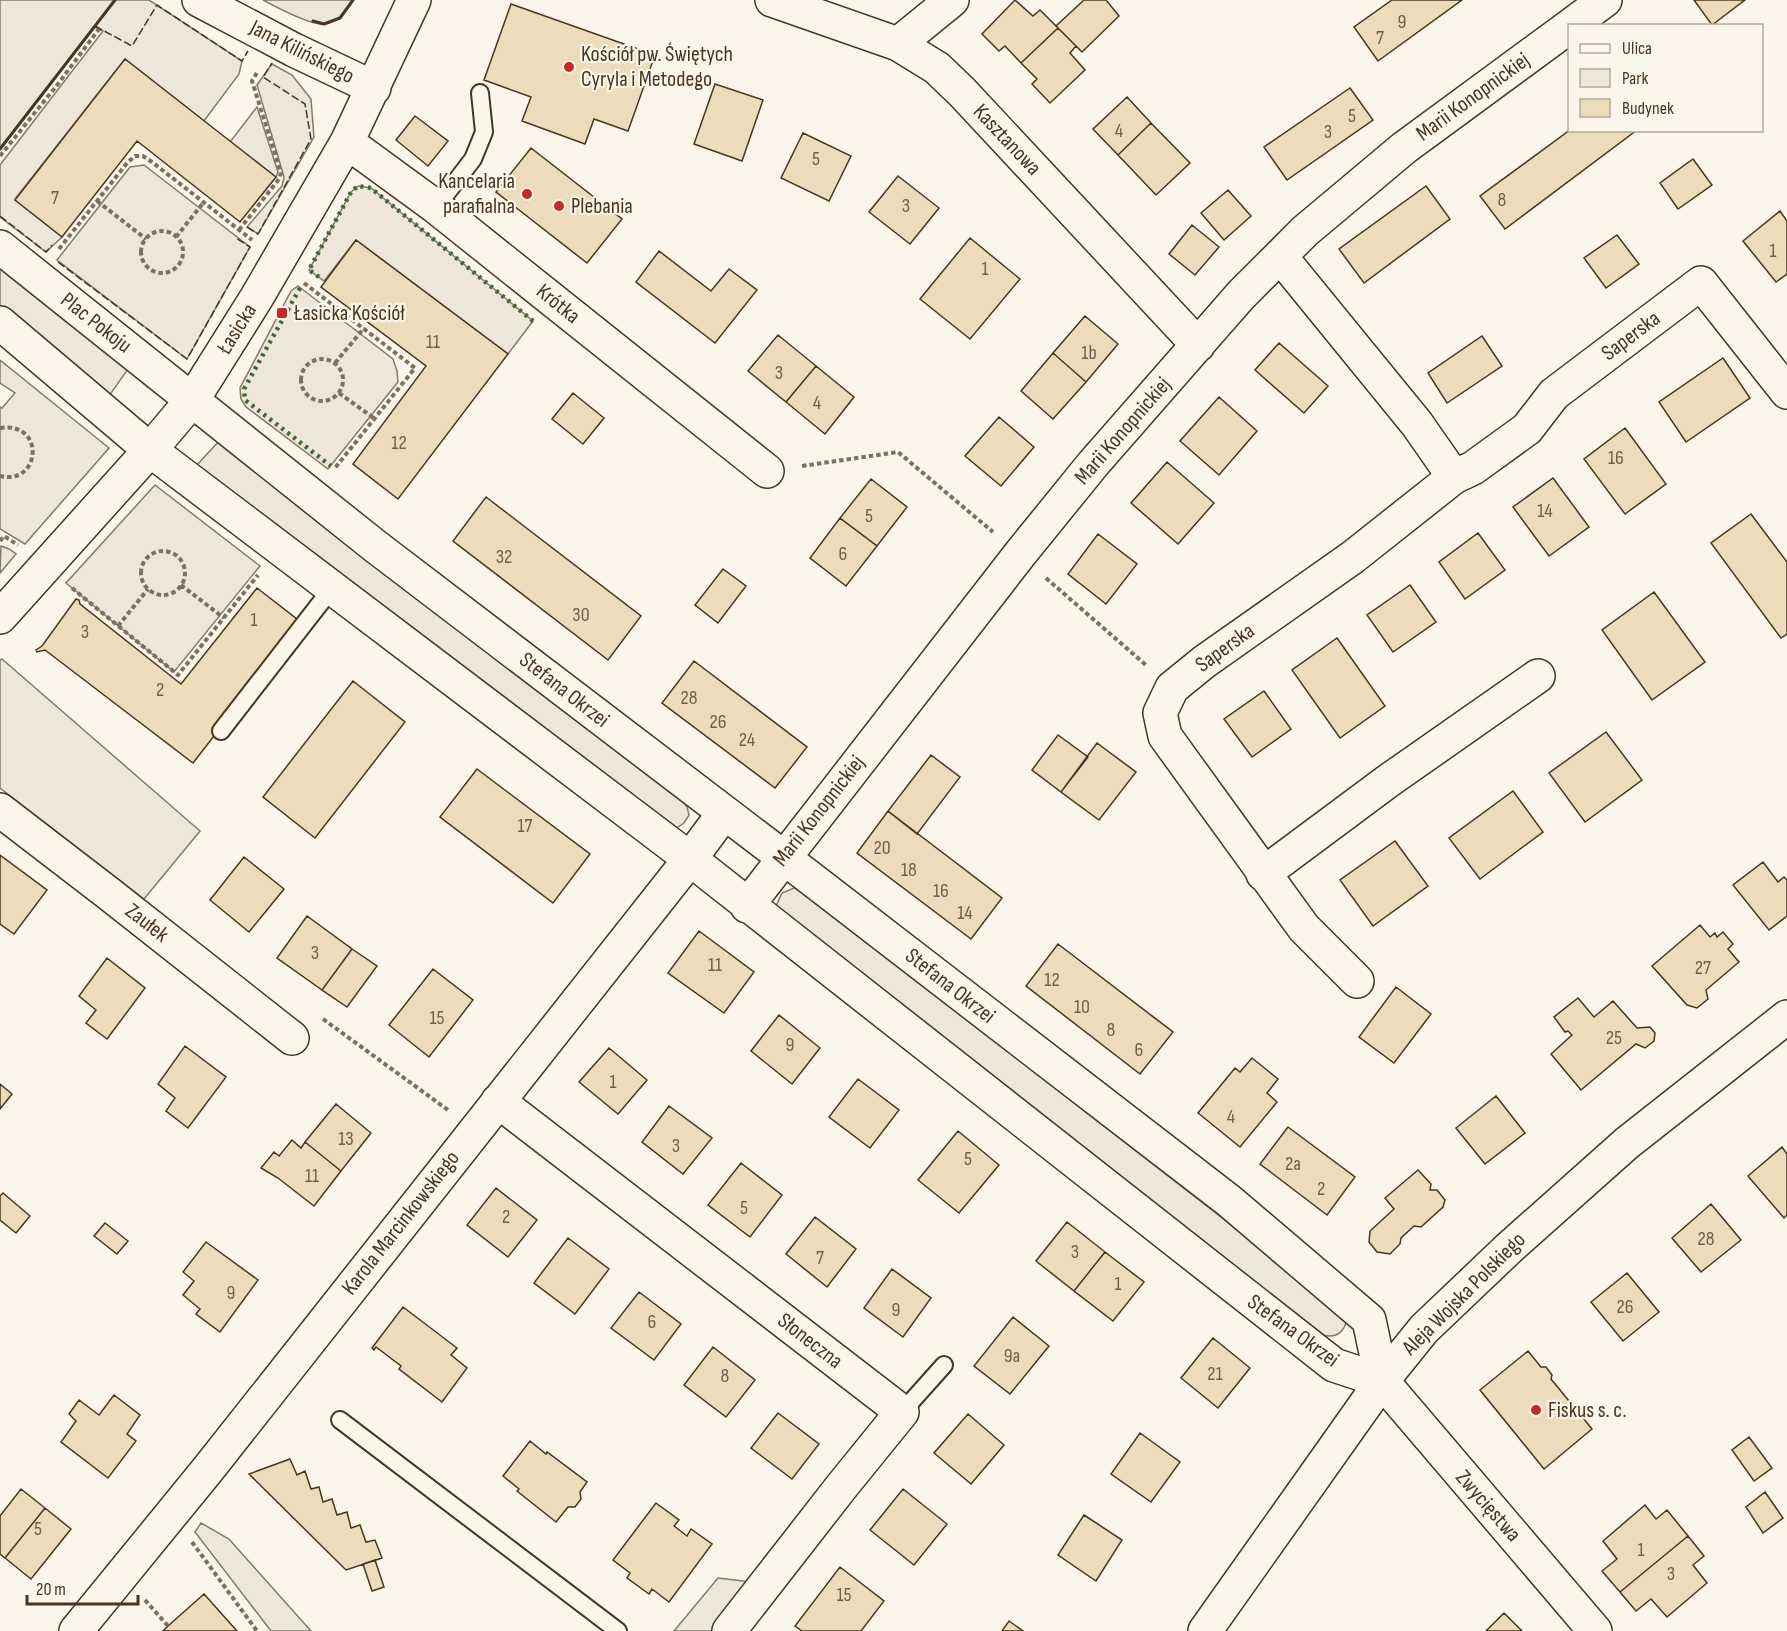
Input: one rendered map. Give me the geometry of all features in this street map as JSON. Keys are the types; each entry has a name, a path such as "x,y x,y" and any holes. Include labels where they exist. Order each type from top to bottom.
{"street":[{"name":"Jana Kilińskiego","path":"199,0 294,50 374,88"},
{"name":"Łasicka","path":"0,617 193,399 256,297 346,142 374,88 414,0"},
{"name":"Kasztanowa","path":"772,0 898,44 937,68 1198,345"},
{"path":"898,44 952,0"},
{"name":"Marii Konopnickiej","path":"1573,24 1605,0"},
{"name":"Marii Konopnickiej","path":"747,906 1020,554 1093,464 1241,295 1305,231 1404,148 1568,27"},
{"name":"Krótka","path":"346,142 436,207 767,471"},
{"name":"Plac Pokoju","path":"0,247 193,399"},
{"path":"1280,256 1417,424 1454,477"},
{"name":"Saperska","path":"1357,981 1304,928 1165,736 1160,713 1172,688 1204,662 1353,557 1454,477 1473,468 1527,429 1554,394 1701,283 1787,392"},
{"path":"0,323 150,450"},
{"name":"Stefana Okrzei","path":"193,399 375,546 1228,1200 1369,1320 1382,1381"},
{"name":"Stefana Okrzei","path":"150,450 690,860 1334,1365 1382,1381"},
{"path":"1263,874 1388,781 1538,676"},
{"name":"Zaułek","path":"0,810 292,1038"},
{"name":"Karola Marcinkowskiego","path":"76,1631 209,1468 690,860 724,813"},
{"name":"Aleja Wojska Polskiego","path":"1205,1631 1382,1381 1424,1329 1508,1249 1628,1143 1787,1017"},
{"name":"Słoneczna","path":"498,1101 902,1412"},
{"name":"Zwycięstwa","path":"1382,1381 1595,1631"},
{"path":"729,1631 902,1412"}],"lane":[{"path":"436,207 474,159 484,132 480,93"},
{"path":"221,731 332,588"},
{"path":"902,1412 944,1365"},
{"path":"340,1419 618,1631"}],"path":[{"path":"0,156 99,29"},
{"path":"239,230 279,179 281,173 252,81 262,65"},
{"path":"55,255 127,163 135,156 143,156 152,162 254,241"},
{"path":"97,201 146,239"},
{"path":"176,237 204,202"},
{"path":"159,231 171,233 176,237 180,243 182,257 174,269 161,273 154,272 143,262 141,248 146,239 159,231"},
{"path":"303,282 415,368 334,470"},
{"path":"335,363 364,328"},
{"path":"329,359 335,363 343,374 344,380 339,393 327,401 314,399 308,395 301,383 304,369 315,360 329,359"},
{"path":"339,393 375,419"},
{"path":"0,428 18,429 31,440 33,449 29,466 23,472 15,476 0,476"},
{"path":"767,471 898,452 1020,554 1172,688"},
{"path":"0,541 2,535 26,550"},
{"path":"160,550 175,554 185,571 181,585 169,594 155,593 148,589 141,576 141,569 148,556 160,550"},
{"path":"66,583 178,675 260,572"},
{"path":"181,585 224,618"},
{"path":"118,626 148,589"},
{"path":"292,1038 322,1017 449,1111"},
{"path":"186,1533 257,1631"},
{"path":"137,1591 168,1626"}],"green space":[{"path":"0,0 149,0 242,61 239,74 204,121 125,59 15,199 62,237 46,252 0,217 0,165 103,31 95,27 0,149"},
{"path":"263,0 353,0 342,15 334,21 319,24"},
{"path":"272,64 292,75 311,99 314,137 258,234 247,227 282,186 284,177 257,85"},
{"path":"257,107 278,172 276,177 230,142"},
{"path":"144,165 250,247 187,359 57,260 130,167"},
{"path":"358,186 371,188 533,321 508,354 356,240 324,281 309,270 351,192"},
{"path":"0,255 133,362 109,396 0,306"},
{"path":"298,286 393,359 397,371 398,382 328,469 246,407 241,399 240,388 291,291"},
{"path":"0,360 109,448 25,544 0,529 0,407 2,408 15,393 0,383"},
{"path":"220,440 679,794 689,815 684,823 675,829 197,465"},
{"path":"155,485 260,566 174,672 66,583"},
{"path":"1,546 16,554 0,573"},
{"path":"2,659 200,831 144,899 0,788 0,660"},
{"path":"794,888 800,890 1342,1311 1346,1323 1340,1333 1334,1336 1322,1335 776,906 782,893"}],"shaded area":[{"path":"201,1523 229,1539 311,1631 271,1631 195,1532"},
{"path":"718,1578 752,1582 713,1631 674,1631"}],"building":[{"path":"1015,0 1033,16 1040,10 1058,28 1021,63 1005,46 999,51 982,34"},
{"path":"1084,0 1106,0 1119,16 1082,52 1056,26"},
{"path":"1392,0 1462,0 1378,61 1354,27"},
{"path":"1694,0 1745,0 1713,24"},
{"name":"Kościół pw. Świętych Cyryla i Metodego","path":"511,4 655,55 628,131 594,119 585,144 522,121 531,97 484,80"},
{"path":"1058,28 1076,46 1070,53 1085,70 1050,103 1032,84 1037,79 1021,63"},
{"path":"125,59 276,177 240,222 137,141 62,237 15,200"},
{"path":"715,84 763,100 742,161 694,144"},
{"path":"1350,88 1373,120 1287,180 1264,147"},
{"path":"1127,97 1151,123 1118,155 1093,129"},
{"path":"415,116 448,141 428,166 396,140"},
{"path":"1151,123 1190,163 1156,195 1118,155"},
{"path":"1568,131 1634,132 1505,229 1480,196"},
{"path":"803,133 851,156 829,201 781,178"},
{"name":"Plebania","path":"531,148 622,219 587,263 496,192"},
{"path":"1693,159 1712,185 1678,209 1660,183"},
{"path":"898,176 939,208 910,244 869,212"},
{"path":"1426,186 1450,219 1364,283 1339,249"},
{"path":"1228,190 1251,216 1224,240 1201,213"},
{"path":"1780,211 1787,221 1787,274 1776,282 1743,241"},
{"path":"1192,225 1219,247 1195,275 1169,254"},
{"path":"1617,235 1639,264 1606,288 1584,258"},
{"path":"970,238 1020,279 970,339 920,299"},
{"path":"356,240 508,354 398,499 353,464 426,366 321,287"},
{"path":"659,251 711,291 729,269 757,290 715,343 636,282"},
{"path":"1085,316 1118,344 1086,382 1053,353"},
{"path":"778,335 816,366 786,402 748,371"},
{"path":"1482,336 1502,366 1447,403 1428,373"},
{"path":"1279,343 1328,386 1304,413 1255,370"},
{"path":"1053,353 1086,382 1053,419 1021,391"},
{"path":"1723,358 1750,398 1686,442 1659,402"},
{"path":"816,366 854,397 825,434 786,402"},
{"path":"573,393 604,418 583,444 552,419"},
{"path":"1219,397 1257,431 1219,475 1180,441"},
{"path":"999,417 1034,447 1001,486 965,456"},
{"path":"1625,428 1666,484 1625,514 1584,459"},
{"path":"1167,462 1214,503 1178,544 1131,503"},
{"path":"1553,478 1589,527 1549,556 1513,507"},
{"path":"871,479 907,507 877,546 840,518"},
{"path":"486,497 641,616 608,660 453,541"},
{"path":"1751,514 1787,562 1787,634 1781,638 1711,543"},
{"path":"840,518 877,546 846,586 810,558"},
{"path":"1478,533 1505,570 1465,599 1439,562"},
{"path":"1098,534 1137,564 1106,604 1068,574"},
{"path":"723,569 746,586 718,623 695,605"},
{"path":"1410,585 1436,622 1393,652 1367,615"},
{"path":"257,588 302,623 193,763 45,650 37,652 36,650 42,646 76,599 181,684"},
{"path":"1654,592 1705,662 1652,700 1602,630"},
{"path":"1337,638 1385,706 1340,738 1292,670"},
{"path":"694,661 807,747 775,788 662,703"},
{"path":"353,681 405,722 315,838 263,797"},
{"path":"1264,691 1291,729 1252,757 1224,719"},
{"path":"1606,732 1642,780 1585,822 1549,773"},
{"path":"1058,735 1088,757 1061,792 1032,770"},
{"path":"1097,743 1136,772 1099,820 1061,792"},
{"path":"931,755 960,777 917,834 888,811"},
{"path":"477,769 590,854 553,903 440,817"},
{"path":"1513,791 1543,832 1480,879 1449,838"},
{"path":"888,811 1002,898 971,939 857,853"},
{"path":"1395,841 1428,886 1373,926 1340,880"},
{"path":"0,855 47,890 14,934 0,924"},
{"path":"244,857 284,889 249,932 210,900"},
{"path":"1763,862 1778,882 1784,877 1787,880 1787,916 1769,930 1733,885"},
{"path":"307,916 352,949 322,990 277,958"},
{"path":"1700,925 1710,937 1715,933 1717,937 1723,932 1733,944 1728,949 1739,962 1706,990 1708,999 1697,1008 1687,1005 1652,966"},
{"path":"699,931 754,972 724,1013 668,973"},
{"path":"1058,944 1173,1032 1140,1074 1026,986"},
{"path":"352,949 377,966 347,1007 322,990"},
{"path":"107,958 145,988 107,1039 86,1023 96,1010 79,996"},
{"path":"433,969 473,1000 429,1057 389,1025"},
{"path":"1396,987 1431,1014 1394,1063 1359,1037"},
{"path":"1578,998 1594,1017 1613,1001 1637,1028 1650,1027 1655,1033 1654,1041 1645,1048 1636,1044 1581,1090 1551,1054 1572,1035 1568,1031 1565,1032 1554,1017"},
{"path":"779,1015 820,1048 792,1084 751,1051"},
{"path":"185,1046 226,1077 188,1128 166,1111 175,1098 158,1084"},
{"path":"609,1048 647,1080 618,1114 579,1082"},
{"path":"1252,1058 1278,1079 1267,1093 1277,1102 1240,1147 1198,1113 1235,1068 1240,1072"},
{"path":"858,1079 899,1110 870,1148 829,1117"},
{"path":"0,1084 12,1094 0,1109"},
{"path":"1496,1096 1525,1133 1485,1164 1456,1128"},
{"path":"336,1104 371,1133 341,1171 305,1142"},
{"path":"669,1106 712,1138 683,1174 642,1142"},
{"path":"1288,1127 1355,1177 1327,1215 1260,1164"},
{"path":"958,1131 999,1165 959,1213 918,1180"},
{"path":"292,1140 301,1148 305,1142 341,1171 314,1206 261,1168 274,1152 279,1156"},
{"path":"1782,1147 1787,1154 1787,1215 1784,1218 1748,1176"},
{"path":"741,1163 782,1195 750,1237 708,1205"},
{"path":"1418,1170 1431,1184 1430,1190 1437,1190 1445,1200 1443,1207 1421,1227 1414,1226 1401,1238 1400,1244 1390,1254 1377,1252 1369,1242 1370,1231 1394,1209 1385,1198"},
{"path":"496,1188 537,1220 508,1257 467,1225"},
{"path":"3,1193 30,1216 16,1233 0,1220 0,1196"},
{"path":"1711,1204 1741,1240 1701,1272 1672,1238"},
{"path":"815,1217 856,1249 827,1287 786,1254"},
{"path":"1067,1222 1105,1252 1074,1291 1036,1261"},
{"path":"105,1223 128,1241 117,1254 94,1236"},
{"path":"568,1238 609,1269 575,1314 534,1283"},
{"path":"206,1242 258,1280 220,1332 196,1314 200,1309 183,1295 194,1281 183,1272"},
{"path":"1105,1252 1144,1282 1113,1321 1074,1291"},
{"path":"892,1269 931,1298 903,1337 864,1308"},
{"path":"1627,1273 1659,1312 1623,1341 1591,1302"},
{"path":"639,1292 681,1324 654,1360 611,1328"},
{"path":"403,1307 457,1348 451,1355 467,1368 442,1402 399,1369 401,1366 376,1347 374,1350 372,1348"},
{"path":"1013,1317 1049,1346 1010,1394 974,1366"},
{"path":"1213,1338 1250,1368 1218,1408 1181,1378"},
{"path":"713,1347 755,1380 726,1417 684,1385"},
{"name":"Fiskus s. c.","path":"1528,1351 1541,1367 1546,1367 1552,1375 1551,1379 1592,1429 1544,1469 1480,1390"},
{"path":"114,1395 140,1415 127,1434 136,1441 108,1478 61,1442 76,1421 69,1414 79,1400 99,1415"},
{"path":"778,1413 819,1444 792,1479 751,1448"},
{"path":"968,1414 1004,1445 971,1484 934,1453"},
{"path":"1140,1433 1180,1462 1151,1502 1111,1474"},
{"path":"1749,1437 1772,1468 1754,1481 1732,1450"},
{"path":"530,1441 587,1482 580,1492 581,1499 575,1507 568,1507 556,1522 517,1491 519,1489 503,1476"},
{"path":"290,1459 297,1475 305,1471 311,1489 319,1487 323,1502 332,1499 337,1515 347,1512 351,1528 360,1525 366,1542 375,1540 382,1558 346,1570 249,1474"},
{"path":"21,1489 45,1508 5,1558 0,1554 0,1516"},
{"path":"903,1489 947,1524 914,1565 870,1530"},
{"path":"1765,1492 1783,1518 1763,1533 1746,1507"},
{"path":"656,1503 679,1520 674,1526 687,1536 691,1529 712,1544 669,1602 652,1589 649,1594 627,1578 630,1573 613,1560"},
{"path":"1645,1505 1656,1519 1667,1510 1688,1536 1620,1592 1602,1571 1617,1559 1603,1541"},
{"path":"45,1508 71,1529 31,1579 5,1558"},
{"path":"1084,1515 1122,1540 1096,1581 1058,1555"},
{"path":"1688,1536 1704,1556 1693,1565 1707,1583 1667,1617 1651,1599 1636,1611 1620,1592"},
{"path":"375,1560 384,1587 372,1591 363,1564"},
{"path":"840,1567 884,1601 861,1631 802,1631 795,1626"},
{"path":"204,1594 237,1631 163,1631 168,1626"},
{"path":"1504,1613 1522,1631 1486,1631"},
{"path":"1009,1621 1023,1631 1002,1631"}],"hedge":[{"path":"319,277 309,270 351,192 358,186 371,188 533,321"},
{"path":"300,288 244,389 245,400 331,466"}],"fence":[{"path":"95,26 132,46 157,5 242,61 248,51"},
{"path":"247,227 258,234 311,139 305,104 263,77 272,63"},
{"path":"0,216 46,252 52,245"},
{"path":"58,262 187,359 250,247 236,238"}],"wall":[{"path":"0,149 115,0"},
{"path":"313,21 324,24 340,18 353,0"}],"place":[{"name":"Kościół pw. Świętych Cyryla i Metodego","path":"569,67"},
{"name":"Kancelaria parafialna","path":"527,194"},
{"name":"Plebania","path":"559,206"},
{"name":"Łasicka Kościół","path":"282,313"},
{"name":"Fiskus s. c.","path":"1536,1410"}]}
